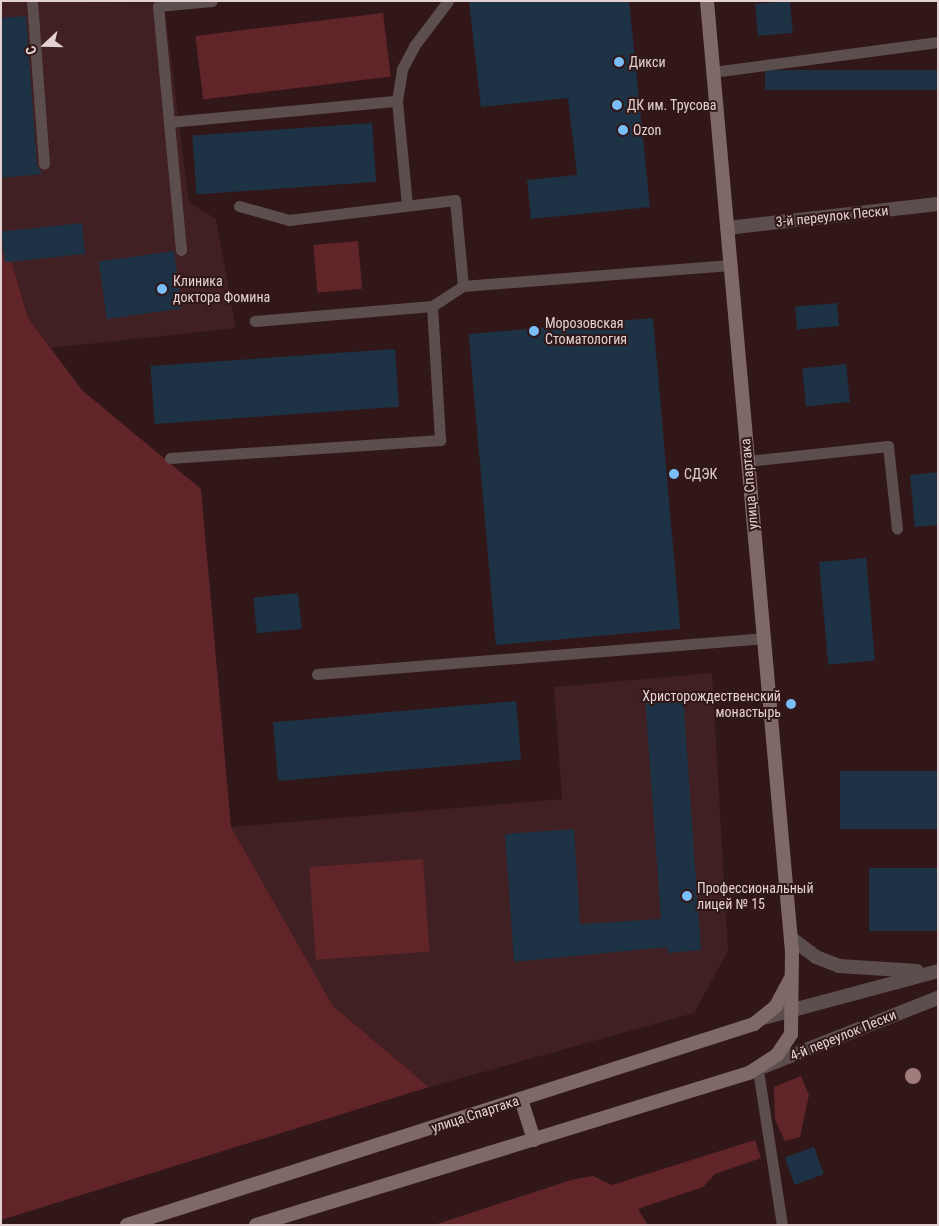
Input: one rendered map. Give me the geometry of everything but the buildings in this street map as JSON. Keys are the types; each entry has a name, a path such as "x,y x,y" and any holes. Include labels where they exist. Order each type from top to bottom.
{"main road":[{"name":"улица Спартака","path":"256,1225 753,1072 782,1049 792,1030 793,967 791,938 707,1"},
{"name":"улица Спартака","path":"127,1225 653,1058 763,1018 784,996 793,967"},
{"path":"521,1099 534,1140"}],"street":[{"name":"3-й переулок Пески","path":"727,228 938,204"},
{"path":"791,938 823,960 847,968 936,971"},
{"path":"763,1018 936,971"},
{"name":"4-й переулок Пески","path":"753,1072 938,998"}],"lane":[{"path":"32,1 44,164"},
{"path":"181,250 169,122 155,4 212,1"},
{"path":"408,205 397,101 402,69 414,46 448,1"},
{"path":"713,72 938,42"},
{"path":"169,122 397,101"},
{"path":"239,206 288,220 455,200 462,286"},
{"path":"255,321 432,306 462,286 730,265"},
{"path":"170,458 440,440 432,306"},
{"path":"747,461 888,446 897,530"},
{"path":"317,674 763,638"},
{"path":"753,1072 782,1225"}],"shaded area":[{"path":"1,1 164,3 189,202 216,219 236,328 51,348 28,318 9,253 1,254"},
{"path":"383,13 391,77 203,100 195,36"},
{"path":"358,241 362,289 317,293 313,245"},
{"path":"9,253 28,318 82,390 201,489 231,827 333,1006 429,1087 1,1220 1,254"},
{"path":"712,673 728,951 694,1013 429,1087 333,1006 231,827 562,799 554,687"},
{"path":"423,859 429,952 316,960 309,867"},
{"path":"801,1076 809,1095 800,1137 785,1141 775,1120 774,1087"},
{"path":"755,1140 761,1158 715,1174 703,1187 638,1209 648,1225 434,1225 571,1180 593,1176 612,1185"}],"place":[{"name":"Дикси","path":"619,62"},
{"name":"ДК им. Трусова","path":"617,105"},
{"name":"Ozon","path":"623,130"},
{"name":"Клиника доктора Фомина","path":"162,289"},
{"name":"Морозовская Стоматология","path":"534,331"},
{"name":"СДЭК","path":"674,474"},
{"name":"Христорождественский монастырь","path":"791,704"},
{"name":"Профессиональный лицей № 15","path":"687,896"}]}
